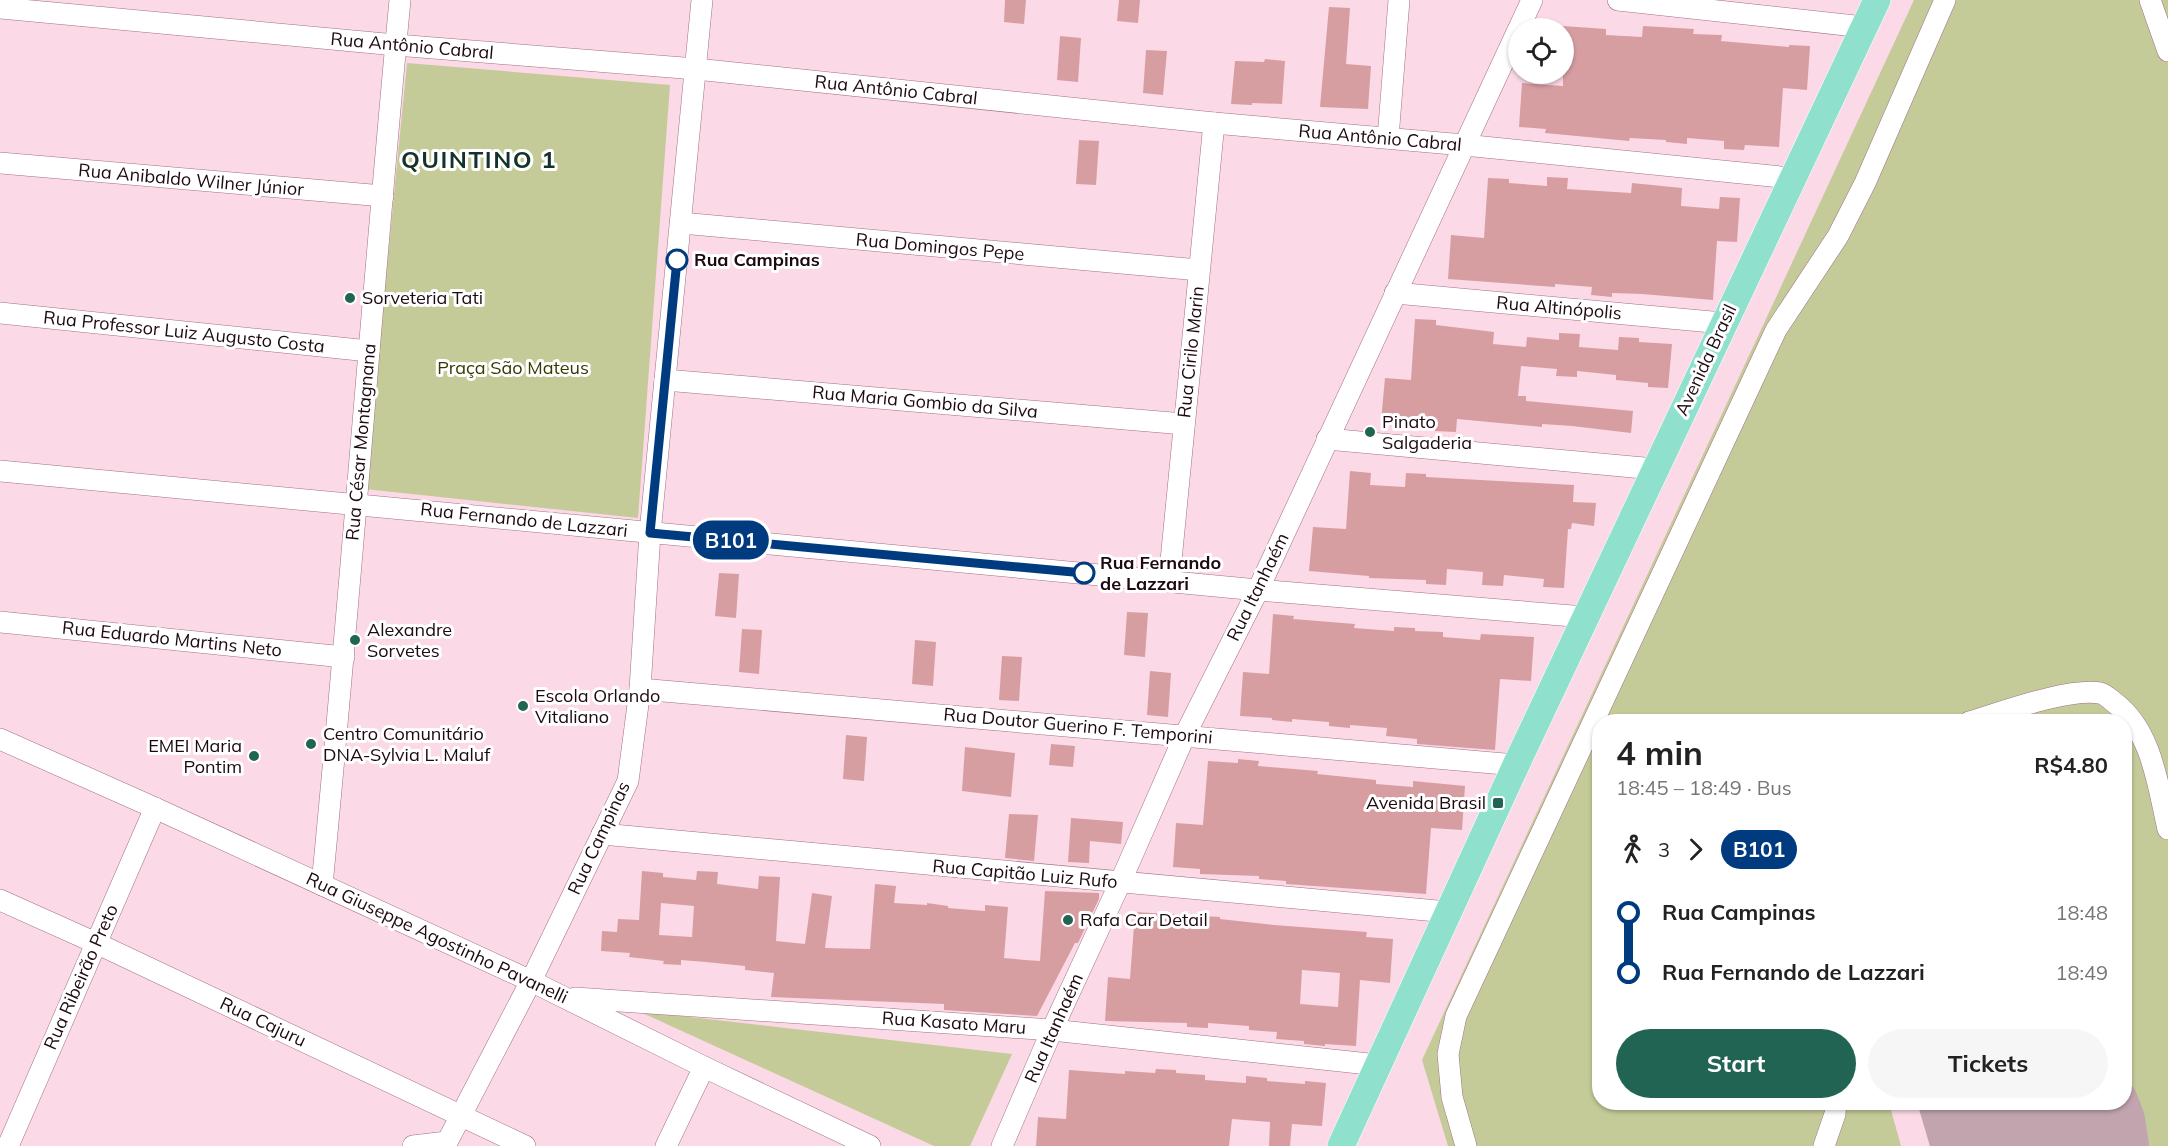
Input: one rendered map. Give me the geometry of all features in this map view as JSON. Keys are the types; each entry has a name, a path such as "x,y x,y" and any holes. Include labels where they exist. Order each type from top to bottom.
{"main road":[{"name":"Avenida Brasil","path":"1341,1146 1585,617 1877,0"}],"street":[{"name":"Rua César Montagnana","path":"322,885 345,657 356,504 400,0"},
{"name":"Rua Campinas","path":"446,1144 531,981 628,781 640,689 650,533 702,0"},
{"path":"1388,138 1398,0"},
{"name":"Rua Itanhaém","path":"1523,18 1532,0"},
{"path":"1618,0 1864,27"},
{"path":"1597,714 1776,330 1838,236 1865,183 1945,0"},
{"path":"2150,0 2168,51"},
{"name":"Rua Antônio Cabral","path":"0,8 396,45 696,69 1214,123 1464,145 1791,178"},
{"name":"Rua Itanhaém","path":"1002,1146 1185,735 1258,590 1508,50"},
{"name":"Rua Cirilo Marin","path":"1169,581 1214,123"},
{"name":"Rua Anibaldo Wilner Júnior","path":"0,163 383,196"},
{"name":"Rua Domingos Pepe","path":"681,223 1199,270"},
{"name":"Rua Altinópolis","path":"1395,293 1723,323"},
{"name":"Rua Professor Luiz Augusto Costa","path":"0,313 369,351"},
{"name":"Rua Maria Gombio da Silva","path":"665,380 1184,424"},
{"path":"1327,439 1655,469"},
{"name":"Rua Fernando de Lazzari","path":"0,471 1258,590 1585,617"},
{"name":"Rua Eduardo Martins Neto","path":"0,622 345,657"},
{"name":"Rua Doutor Guerino F. Temporini","path":"640,689 1516,765"},
{"path":"1997,714 2070,693 2102,693 2127,714"},
{"path":"2132,721 2144,740 2156,775 2168,829"},
{"path":"1466,1146 1452,1097 1449,1054 1456,1016 1592,724"},
{"name":"Rua Giuseppe Agostinho Pavanelli","path":"0,739 531,981 870,1146"},
{"name":"Rua Ribeirão Preto","path":"8,1146 155,808"},
{"name":"Rua Capitão Luiz Rufo","path":"602,834 1449,912"},
{"name":"Rua Cajuru","path":"0,900 525,1146"},
{"name":"Rua Kasato Maru","path":"565,998 1052,1030 1378,1065"},
{"path":"666,1146 704,1067"},
{"path":"1824,1146 1835,1110"},
{"path":"413,1146 446,1144"}],"green space":[{"path":"1914,0 2168,0 2168,1146 2144,1146 2132,1107 2132,714 1592,714 1592,1110 1891,1110 1901,1146 1448,1146 1422,1060"},
{"name":"Praça São Mateus","path":"407,63 670,85 638,518 365,489"},
{"path":"638,1011 1012,1054 970,1146 934,1146"}],"building":[{"path":"1005,0 1026,0 1024,24 1004,22"},
{"path":"1119,0 1140,0 1138,23 1117,21"},
{"path":"1329,7 1350,8 1346,64 1371,66 1368,109 1320,107"},
{"path":"1643,26 1694,29 1693,34 1722,35 1721,41 1789,47 1789,45 1810,46 1807,90 1783,88 1779,147 1745,145 1744,150 1724,149 1724,141 1687,138 1687,144 1630,138 1629,141 1545,133 1546,129 1519,127 1522,84 1563,86 1563,84 1574,84 1574,27 1606,29 1606,35 1642,37"},
{"path":"1060,36 1081,38 1078,82 1057,80"},
{"path":"1146,50 1167,51 1163,95 1143,93"},
{"path":"1265,59 1285,61 1282,104 1231,104 1235,61 1264,62"},
{"path":"1079,140 1099,141 1096,185 1076,184"},
{"path":"1547,177 1568,178 1567,189 1631,193 1632,183 1682,188 1681,206 1719,209 1720,197 1740,198 1737,242 1717,241 1713,300 1612,293 1612,297 1591,295 1592,287 1555,284 1555,287 1448,279 1451,235 1484,238 1488,178 1509,179 1509,183 1547,186"},
{"path":"1415,319 1436,320 1436,325 1494,332 1493,344 1526,347 1527,337 1559,340 1559,333 1580,334 1579,347 1618,350 1619,337 1639,338 1639,342 1672,344 1668,388 1648,387 1648,383 1616,380 1616,375 1577,371 1577,377 1556,376 1557,369 1521,366 1518,396 1526,396 1526,401 1633,411 1631,433 1572,426 1542,424 1542,427 1457,419 1456,432 1435,431 1436,423 1381,421 1385,378 1411,380"},
{"path":"1350,471 1371,473 1370,485 1405,487 1406,473 1426,474 1426,477 1574,485 1573,502 1596,503 1594,526 1572,523 1571,529 1568,529 1564,588 1543,587 1544,579 1504,575 1503,586 1482,585 1483,572 1447,569 1446,585 1426,584 1426,580 1369,578 1369,576 1309,571 1313,527 1346,529"},
{"path":"719,573 739,574 736,618 715,616"},
{"path":"1127,612 1148,613 1145,657 1124,655"},
{"path":"1273,614 1294,616 1293,619 1355,624 1354,628 1394,631 1394,627 1415,628 1415,631 1443,632 1443,637 1480,640 1481,634 1534,637 1531,681 1500,679 1495,750 1417,744 1417,739 1386,736 1387,728 1350,725 1350,728 1329,726 1329,722 1292,719 1292,722 1240,716 1243,672 1269,674"},
{"path":"742,629 762,630 759,674 739,672"},
{"path":"915,640 936,642 933,686 912,684"},
{"path":"1002,656 1022,657 1019,701 999,700"},
{"path":"1150,671 1171,673 1168,717 1147,715"},
{"path":"846,735 867,737 864,781 843,779"},
{"path":"1051,744 1075,746 1073,767 1049,765"},
{"path":"965,747 1015,753 1011,797 962,791"},
{"path":"1238,759 1259,761 1258,766 1318,771 1317,774 1376,780 1376,784 1413,787 1413,781 1465,786 1462,830 1431,828 1426,894 1286,884 1286,881 1259,879 1259,876 1200,874 1200,869 1173,867 1176,823 1203,825 1208,761 1238,763"},
{"path":"1009,814 1038,815 1034,861 1005,858"},
{"path":"1071,818 1123,822 1121,844 1090,841 1089,863 1068,862"},
{"path":"642,871 663,873 663,877 696,880 697,871 718,872 717,884 758,889 759,876 780,877 776,941 805,944 812,893 832,896 825,948 870,949 875,884 896,886 894,903 927,905 927,903 948,906 948,908 985,911 985,905 1008,907 1004,958 1040,961 1045,891 1099,893 1099,899 1078,943 1075,943 1037,1016 944,1010 944,1004 771,997 774,973 745,970 745,966 706,962 681,960 681,965 663,964 664,961 629,957 630,953 601,951 602,931 617,932 618,919 639,920","holes":["661,903 694,906 692,937 659,935"]},
{"path":"1135,912 1220,917 1220,919 1274,925 1367,932 1366,937 1393,939 1390,983 1360,980 1356,1046 1325,1044 1325,1046 1304,1044 1304,1041 1276,1039 1277,1032 1249,1030 1249,1026 1208,1023 1208,1028 1187,1027 1187,1023 1105,1021 1108,977 1130,979","holes":["1302,970 1340,973 1338,1007 1300,1004"]},
{"path":"1156,1069 1205,1075 1205,1080 1246,1083 1246,1076 1267,1078 1267,1081 1326,1083 1322,1126 1292,1124 1290,1146 1269,1146 1270,1122 1232,1119 1229,1146 1036,1146 1038,1117 1066,1119 1069,1070 1125,1074 1125,1071 1155,1073"}],"taxiway":[{"path":"1946,1110 1957,1146"},
{"path":"2115,1110 2123,1146"},
{"path":"1961,1146 1980,1132 2002,1126 2034,1130 2062,1146"}],"runway":[{"path":"2063,1110 2073,1146"}],"bus line":[{"name":"B101","path":"677,260 650,533 1084,573"}],"place":[{"name":"Rua Campinas","path":"677,260"},
{"name":"Sorveteria Tati","path":"350,298"},
{"name":"Pinato Salgaderia","path":"1370,432"},
{"name":"Rua Fernando de Lazzari","path":"1084,573"},
{"name":"Alexandre Sorvetes","path":"355,640"},
{"name":"Escola Orlando Vitaliano","path":"523,706"},
{"name":"Centro Comunitário DNA-Sylvia L. Maluf","path":"311,744"},
{"name":"EMEI Maria Pontim","path":"254,756"},
{"name":"Avenida Brasil","path":"1498,803"},
{"name":"Rafa Car Detail","path":"1068,920"}],"district":[{"name":"QUINTINO 1","path":"479,160"}]}
